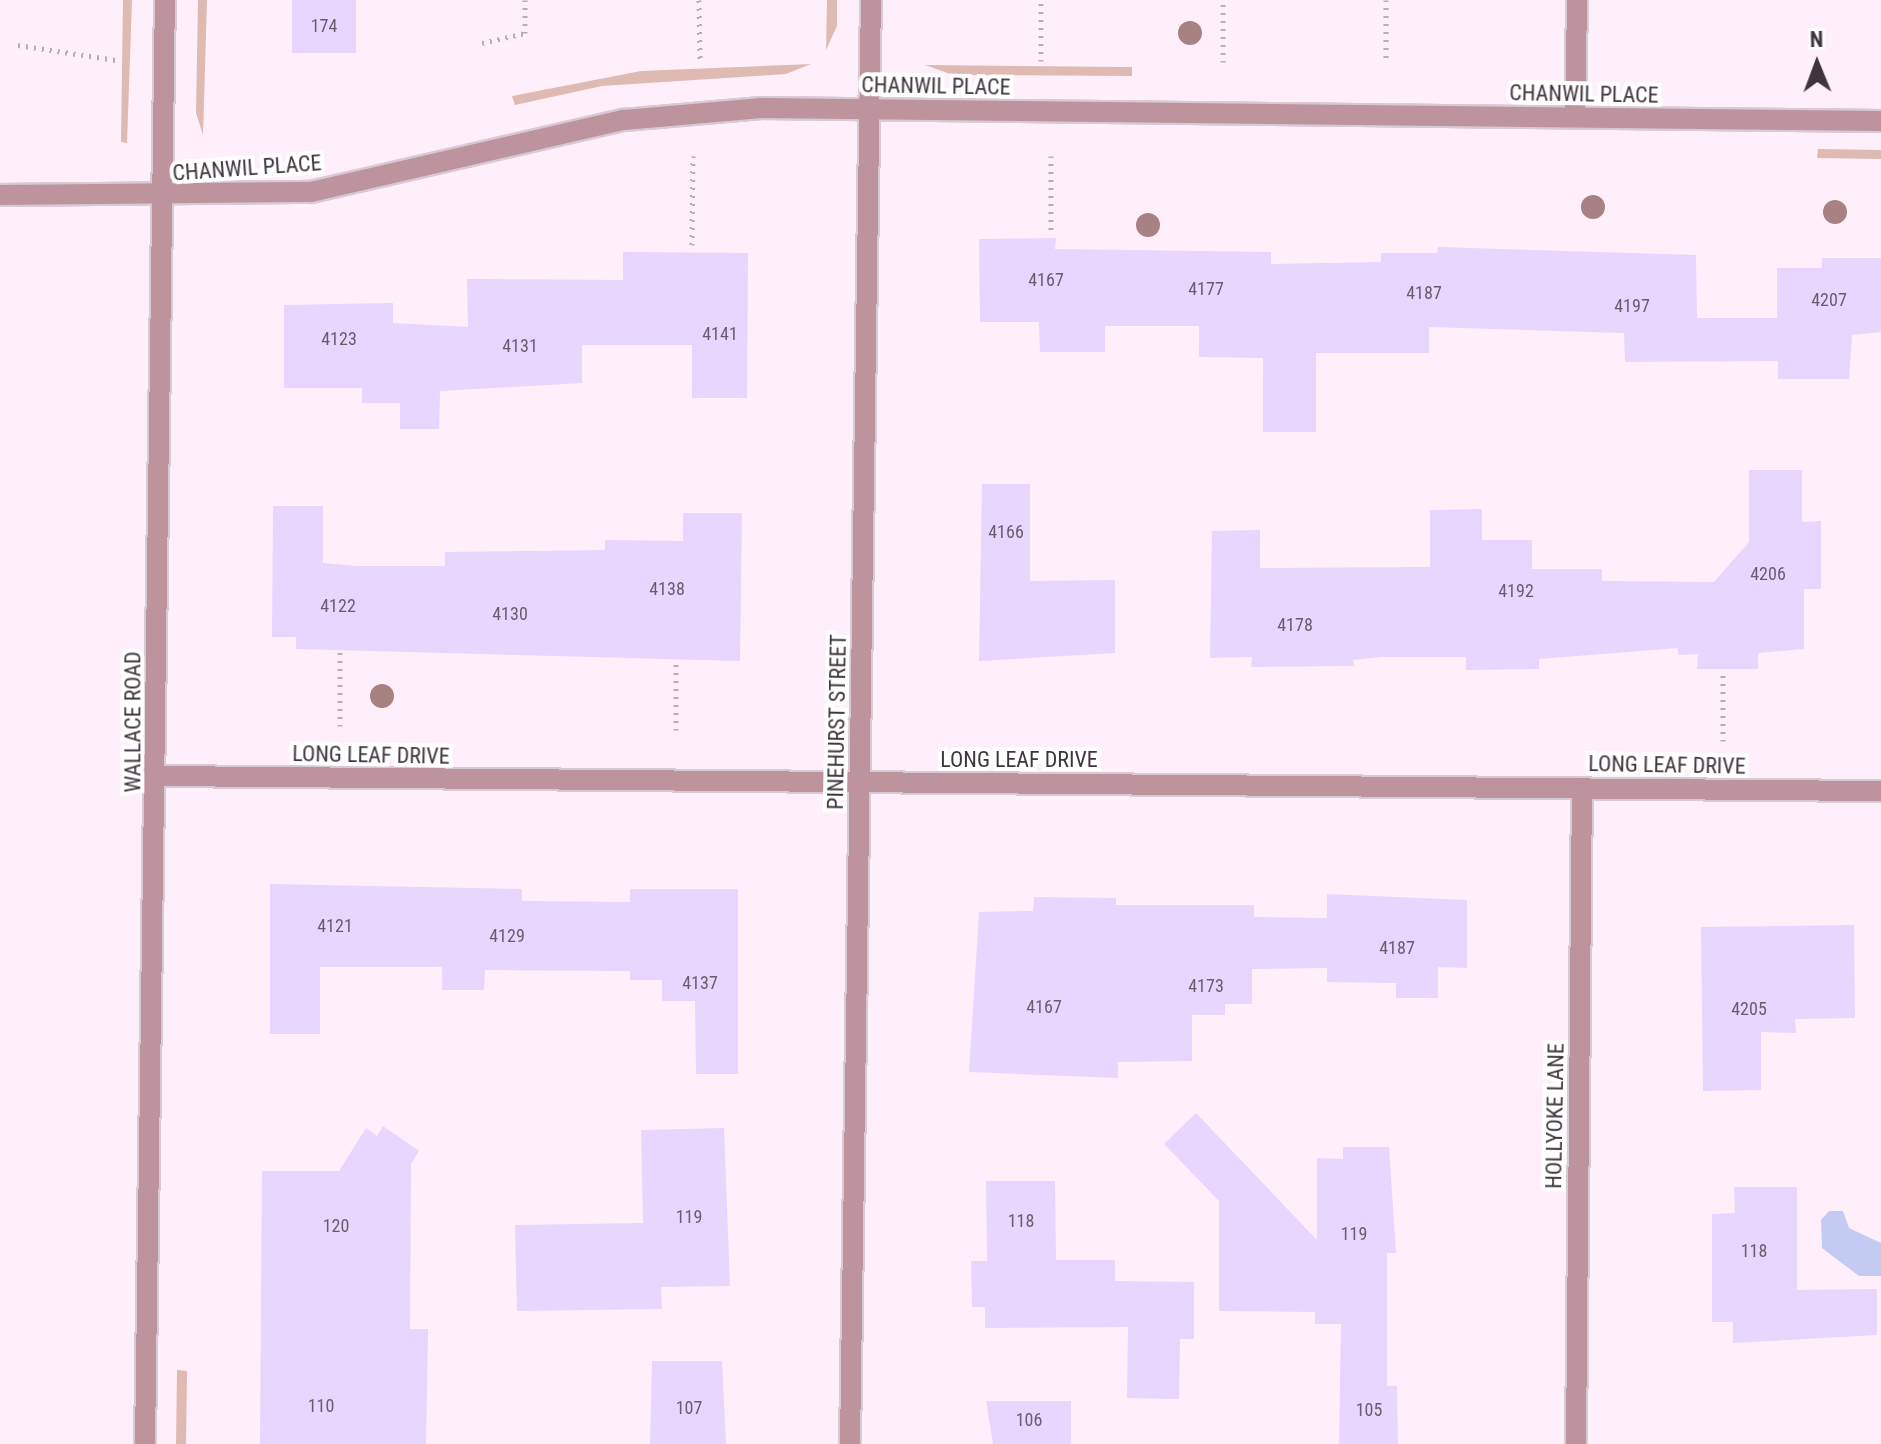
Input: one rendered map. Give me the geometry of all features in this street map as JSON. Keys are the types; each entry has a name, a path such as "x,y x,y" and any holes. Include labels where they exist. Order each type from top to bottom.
{"street":[{"name":"WALLACE ROAD","path":"145,1444 157,776 165,0"},
{"name":"PINEHURST STREET","path":"850,1444 871,0"},
{"path":"1575,117 1577,0"},
{"name":"CHANWIL PLACE","path":"0,195 162,197 311,192 510,143 693,111 869,109 1881,121"},
{"name":"LONG LEAF DRIVE","path":"157,776 1881,791"},
{"name":"HOLLYOKE LANE","path":"1576,1444 1582,788"}],"path":[{"path":"482,43 525,33 525,0"},
{"path":"699,0 700,60"},
{"path":"1041,0 1041,61"},
{"path":"1223,0 1223,62"},
{"path":"1386,0 1386,63"},
{"path":"18,45 116,60"},
{"path":"692,245 693,156"},
{"path":"1051,156 1051,234"},
{"path":"340,651 340,726"},
{"path":"676,663 676,730"},
{"path":"1723,675 1723,741"}],"shaded area":[{"path":"123,0 132,0 127,143 121,142"},
{"path":"198,0 207,0 203,135 196,113"},
{"path":"827,0 837,0 837,26 826,50"},
{"path":"811,64 786,74 602,86 515,105 512,96 641,71"},
{"path":"925,65 1132,67 1132,76 953,75"},
{"path":"1818,149 1881,150 1881,159 1817,158"},
{"path":"177,1370 187,1371 186,1444 176,1444"}],"water":[{"path":"1829,1211 1843,1211 1849,1228 1881,1243 1881,1276 1859,1276 1822,1248 1821,1220"}],"building":[{"path":"292,0 356,0 356,53 292,53"},
{"path":"1056,238 1055,249 1271,252 1271,264 1381,262 1381,253 1437,253 1438,247 1696,255 1697,318 1777,318 1777,268 1822,268 1822,258 1881,258 1881,332 1852,335 1849,379 1778,379 1778,361 1625,362 1624,333 1429,327 1429,353 1316,353 1316,432 1263,432 1263,358 1199,357 1199,326 1105,326 1105,352 1040,352 1039,322 980,322 979,239"},
{"path":"623,252 748,253 747,398 692,398 692,345 582,345 582,383 440,391 439,429 400,429 400,403 362,403 362,388 284,388 284,305 393,303 393,323 468,327 467,279 623,280"},
{"path":"1749,470 1802,470 1802,522 1821,521 1821,589 1804,589 1804,649 1758,653 1758,669 1697,669 1698,654 1678,655 1678,648 1539,659 1539,669 1466,670 1466,657 1381,657 1353,660 1354,666 1251,667 1252,657 1210,658 1212,531 1260,530 1260,568 1430,567 1430,510 1482,509 1482,540 1532,540 1532,569 1602,569 1602,581 1714,582 1749,542"},
{"path":"982,484 1030,484 1030,581 1115,580 1115,653 979,661"},
{"path":"273,506 323,506 323,563 357,566 445,566 445,552 605,550 605,540 683,541 683,513 742,513 740,661 296,649 296,637 272,637"},
{"path":"270,884 522,889 522,901 630,902 630,889 738,889 738,1074 696,1074 695,1001 662,1001 662,980 630,980 630,971 485,970 484,990 442,990 442,967 320,967 320,1034 270,1034"},
{"path":"1327,894 1467,900 1467,968 1438,967 1438,998 1396,998 1396,983 1327,982 1327,968 1252,969 1252,1004 1225,1004 1225,1015 1192,1015 1192,1061 1118,1062 1118,1078 969,1072 979,912 1033,911 1034,897 1116,898 1116,905 1254,905 1254,917 1327,918"},
{"path":"1854,925 1855,1018 1795,1019 1796,1033 1761,1032 1761,1090 1703,1091 1701,927"},
{"path":"1196,1113 1317,1240 1317,1158 1343,1159 1343,1147 1389,1147 1396,1253 1387,1253 1387,1386 1397,1386 1398,1444 1339,1444 1341,1324 1315,1324 1315,1312 1219,1311 1219,1201 1164,1144"},
{"path":"383,1126 419,1151 411,1164 410,1329 428,1329 426,1444 260,1444 262,1171 339,1171 366,1128 377,1136"},
{"path":"724,1128 730,1286 661,1287 662,1309 517,1311 515,1225 643,1223 641,1130"},
{"path":"986,1181 1055,1181 1056,1260 1115,1260 1115,1281 1194,1282 1194,1339 1180,1339 1179,1399 1127,1398 1128,1327 985,1328 985,1307 972,1307 971,1261 987,1261"},
{"path":"1734,1187 1797,1187 1797,1290 1877,1289 1877,1335 1733,1343 1733,1322 1712,1322 1712,1214 1735,1213"},
{"path":"652,1361 722,1361 726,1444 650,1444"},
{"path":"986,1401 1071,1401 1071,1444 993,1444"}]}
